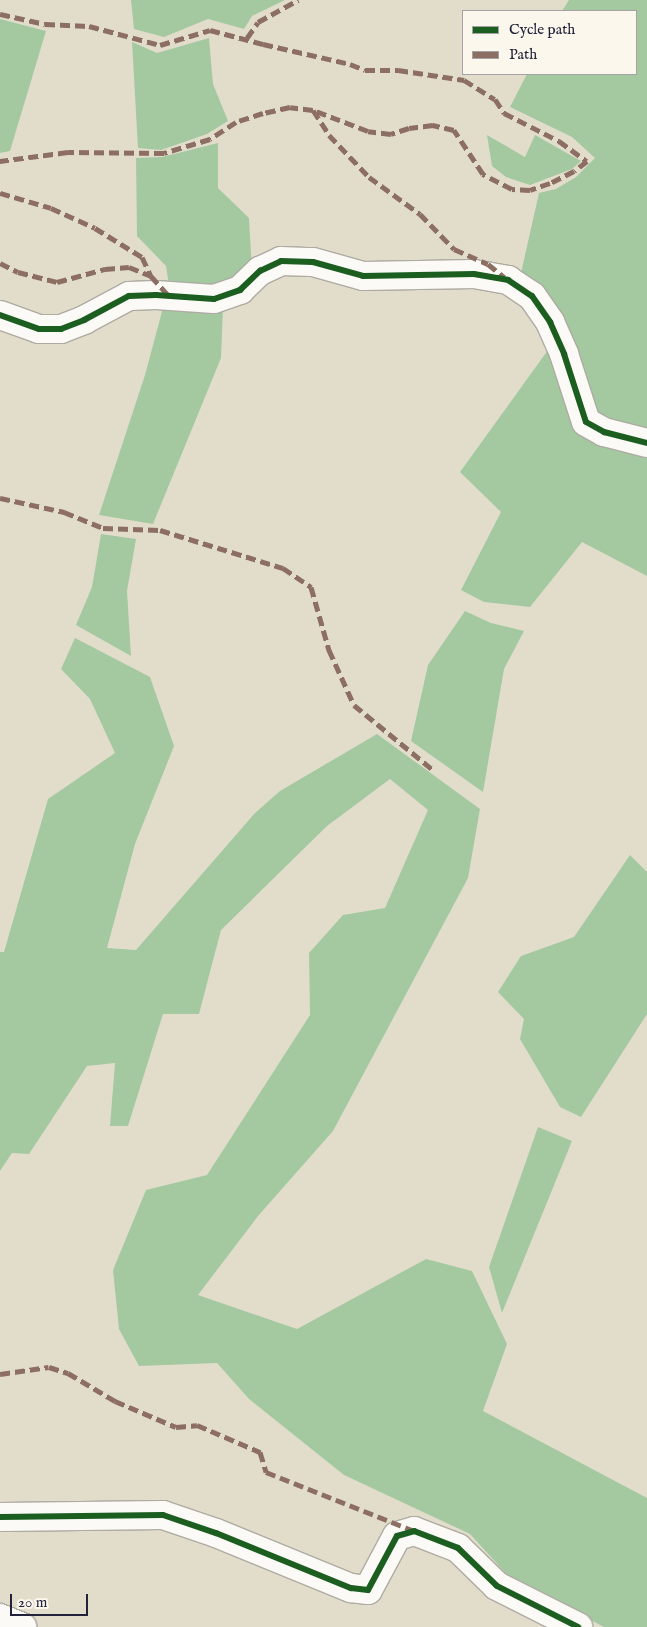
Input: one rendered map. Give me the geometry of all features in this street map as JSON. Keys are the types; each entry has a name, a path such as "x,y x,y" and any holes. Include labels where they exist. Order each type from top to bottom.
{"main road":[{"path":"0,314 40,329 60,329 84,320 129,296 156,294 214,299 240,290 260,271 281,261 314,262 363,276 474,274 508,280 532,296 550,322 564,354 586,422 604,432 647,443"},
{"path":"0,1517 163,1515 216,1533 351,1588 368,1590 397,1536 414,1531 458,1548 496,1586 578,1627"},
{"path":"0,1618 22,1627"}],"green space":[{"path":"131,0 285,0 252,16 244,29 208,19 164,37 134,29"},
{"path":"569,0 647,0 647,432 606,422 594,411 521,273 539,193 556,189 576,177 595,158 572,137 510,107 526,75 637,75 637,10 563,10"},
{"path":"0,19 46,31 10,151 0,153"},
{"path":"209,38 213,84 228,121 207,134 161,150 138,148 132,42 157,53"},
{"path":"487,135 525,157 535,135 581,161 572,169 530,185 506,177 492,166"},
{"path":"218,143 218,188 249,218 252,271 233,290 170,292 166,266 137,236 136,158 162,157"},
{"path":"164,304 223,307 221,358 153,524 99,515 145,375"},
{"path":"553,343 577,417 647,450 647,576 582,542 530,607 484,602 461,590 501,512 460,472"},
{"path":"101,534 136,539 127,591 131,656 76,625 92,587"},
{"path":"465,611 491,623 524,631 504,669 483,792 411,741 428,665"},
{"path":"75,638 150,677 174,746 135,844 107,948 136,950 255,813 280,791 377,734 480,809 468,878 333,1131 258,1216 198,1295 297,1329 426,1259 472,1271 507,1344 483,1411 647,1498 647,1627 604,1627 510,1578 470,1534 344,1475 249,1399 217,1363 139,1366 119,1329 113,1270 146,1190 207,1175 310,1015 309,953 343,915 385,908 428,810 390,779 327,826 221,930 199,1014 163,1014 128,1126 110,1126 115,1063 87,1066 29,1154 12,1153 0,1171 0,952 4,952 48,799 115,753 90,699 61,669"},
{"path":"630,855 647,872 647,1014 581,1117 560,1107 520,1039 524,1019 498,992 521,956 574,937"},
{"path":"538,1127 572,1141 502,1313 489,1267"}],"marked path":[{"path":"247,38 258,22 298,0"},
{"path":"0,14 45,24 89,26 160,45 210,30 350,64 365,70 398,70 464,80 495,99 504,113 559,141 587,161 574,171 550,183 530,190 512,189 483,174 454,130 433,125 409,128 391,134 368,131 313,110 290,107 236,122 210,139 164,153 68,152 0,161"},
{"path":"313,110 329,135 369,177 420,214 454,249 488,264 504,277"},
{"path":"0,193 51,208 95,228 142,257 151,276 169,296"},
{"path":"0,263 18,272 57,282 105,269 129,267 151,276"},
{"path":"0,498 64,512 103,528 160,530 283,568 311,587 329,650 354,705 432,769"},
{"path":"0,1374 49,1367 68,1373 115,1401 176,1427 197,1425 260,1452 266,1472 412,1530"}],"cycle path":[{"path":"0,315 39,329 61,329 84,320 129,296 156,295 214,299 240,290 260,271 281,261 313,262 363,276 474,274 508,280 532,296 550,322 564,354 586,422 604,432 647,443"},
{"path":"0,1517 163,1515 216,1533 351,1588 368,1590 397,1536 414,1531 458,1548 497,1586 578,1627"}]}
